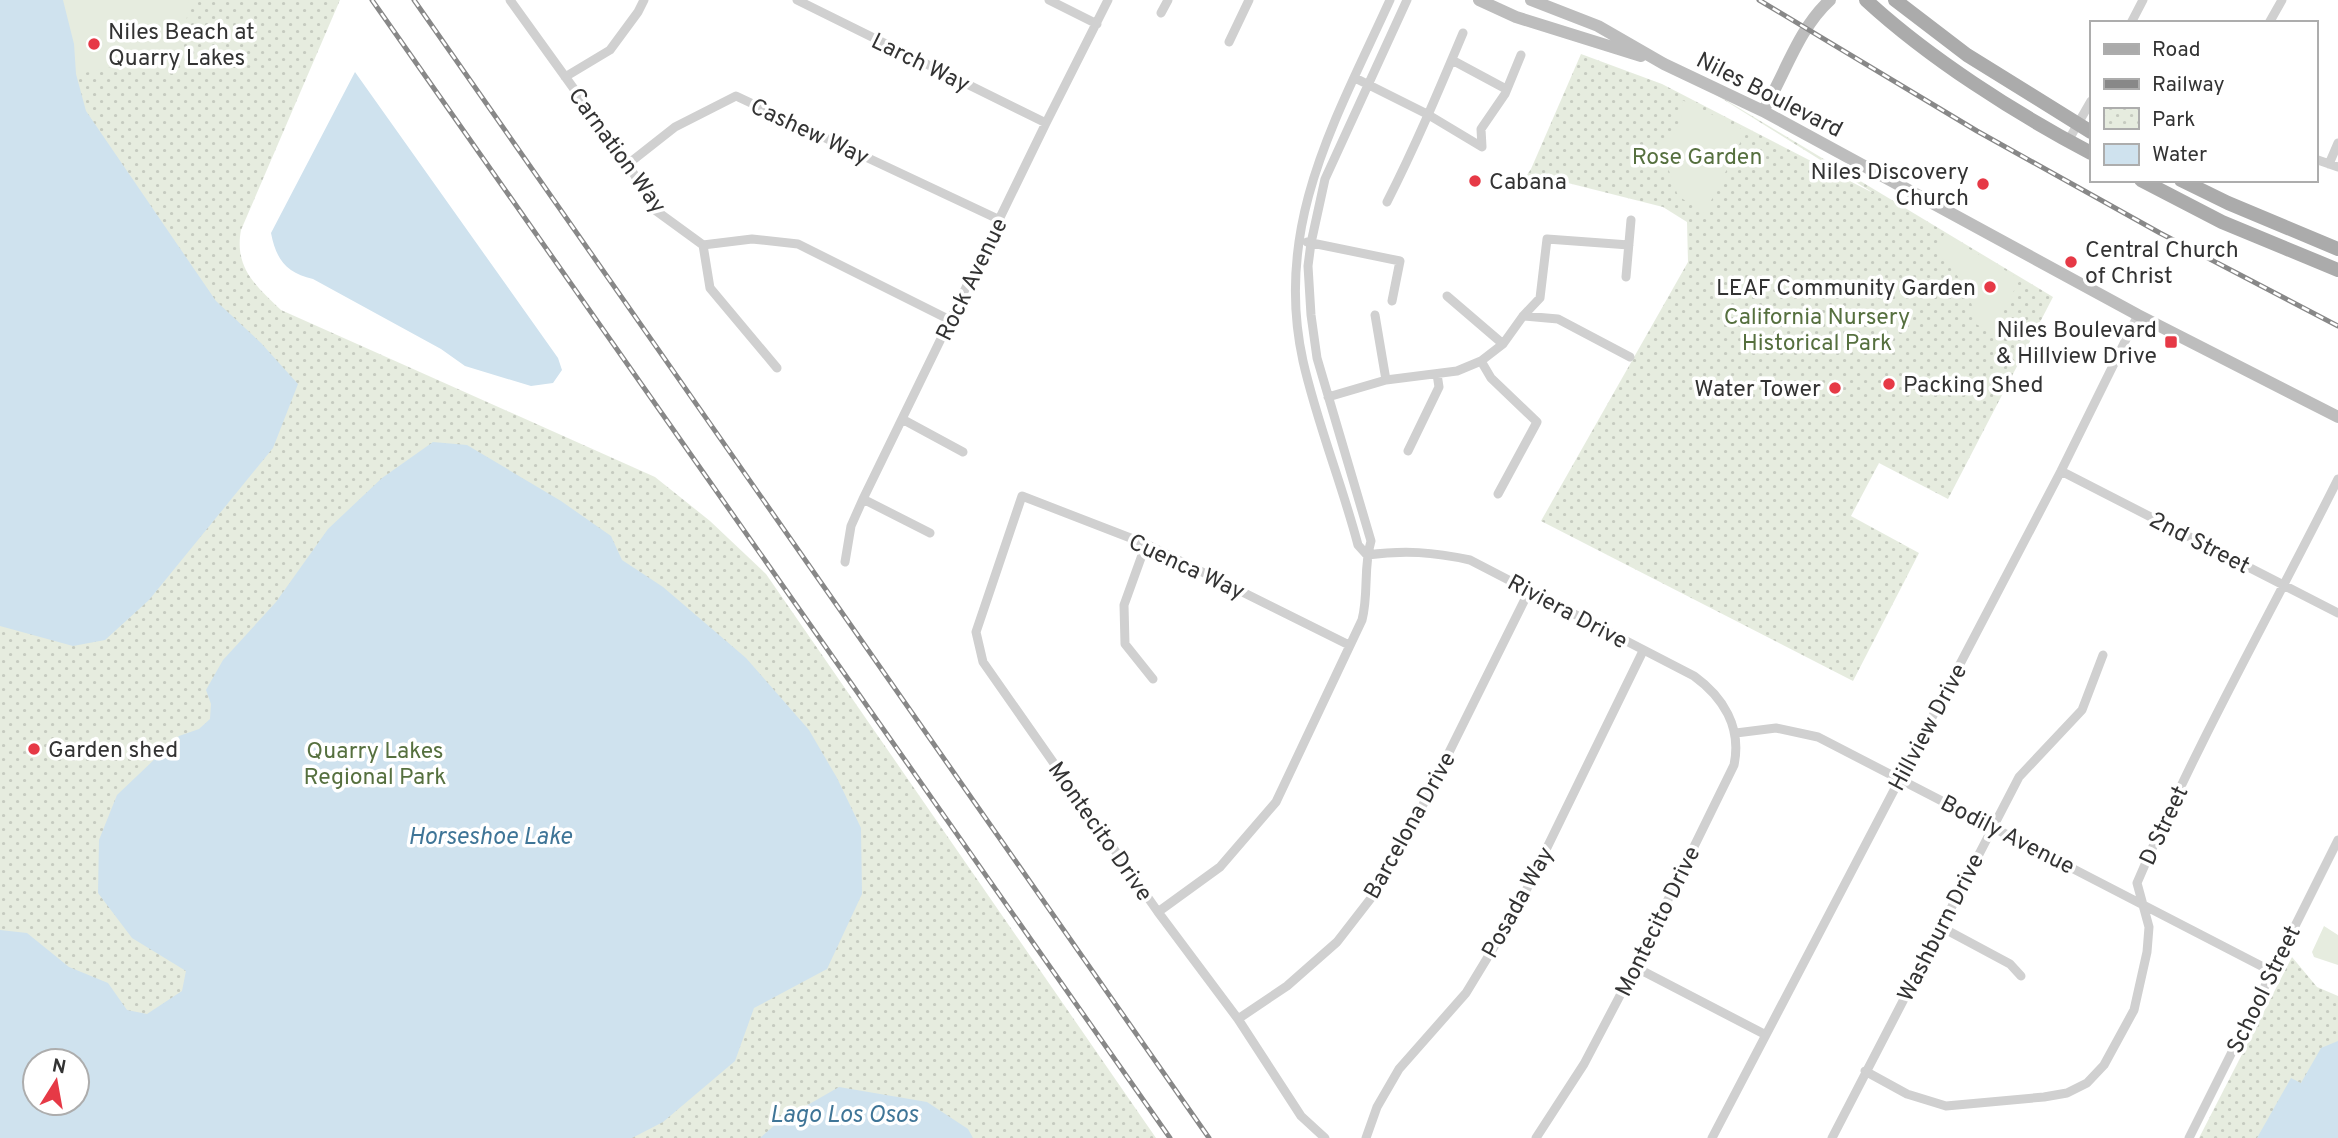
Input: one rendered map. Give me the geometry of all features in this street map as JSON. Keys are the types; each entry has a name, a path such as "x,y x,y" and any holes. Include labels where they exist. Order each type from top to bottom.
{"main road":[{"name":"Niles Boulevard","path":"1479,0 1516,18 1664,64"},
{"name":"Niles Boulevard","path":"1531,0 1598,26 1664,64 1763,111 2138,315 2338,417"},
{"path":"1763,111 1794,52 1820,9 1830,0"},
{"path":"1866,0 1885,18 1961,73 2090,152"},
{"path":"1895,0 1967,55 2085,129"},
{"path":"2145,182 2222,222 2338,270"},
{"path":"2185,182 2338,249"}],"street":[{"name":"Carnation Way","path":"510,0 628,164 655,210 704,245"},
{"path":"565,77 610,50 644,0"},
{"name":"Larch Way","path":"797,0 1045,123"},
{"path":"1049,0 1097,24"},
{"name":"Rock Avenue","path":"845,562 851,526 863,499 1045,123 1108,0"},
{"path":"1161,13 1168,0"},
{"path":"1229,42 1249,0"},
{"path":"1367,555 1358,545 1303,361 1295,291 1298,240 1311,183 1321,153 1390,0"},
{"path":"1158,912 1220,867 1276,802 1362,620 1367,600 1367,555 1371,541 1360,496 1317,358 1308,266 1325,179 1407,0"},
{"path":"2132,21 2143,0"},
{"path":"2270,21 2282,0"},
{"path":"1387,202 1420,136 1463,33"},
{"path":"1355,78 1427,114 1482,147 1480,129 1506,89 1521,55"},
{"path":"1452,60 1506,89"},
{"name":"Cashew Way","path":"628,164 675,127 736,96 1000,220"},
{"path":"2068,141 2085,129 2090,105"},
{"path":"2333,166 2338,143"},
{"path":"1626,277 1631,220"},
{"path":"777,369 710,288 704,245 752,239 798,244 950,320"},
{"path":"1328,397 1386,380 1457,371 1481,361 1503,344 1540,298 1547,239 1629,244"},
{"path":"1298,240 1400,261 1392,301"},
{"path":"1447,296 1503,344"},
{"path":"1375,315 1386,380"},
{"name":"Hillview Drive","path":"1712,1138 2061,471 2138,315"},
{"path":"1523,316 1558,319 1630,357"},
{"path":"1481,361 1491,379 1537,422 1498,494"},
{"path":"1408,451 1439,387 1437,374"},
{"path":"902,419 963,452"},
{"name":"2nd Street","path":"2061,471 2338,612"},
{"name":"D Street","path":"1865,1071 1908,1094 1945,1106 2067,1093 2087,1083 2104,1065 2134,1010 2147,952 2149,927 2137,883 2193,760 2338,479"},
{"name":"Cuenca Way","path":"1022,496 1146,544 1349,645"},
{"name":"Montecito Drive","path":"1022,496 976,632 983,662 1158,912 1238,1019 1301,1116 1325,1138"},
{"path":"863,499 930,533"},
{"path":"1146,544 1124,605 1125,644 1153,679"},
{"name":"Riviera Drive","path":"1367,555 1394,551 1434,552 1470,560 1694,676 1712,689 1723,702 1736,733"},
{"name":"Barcelona Drive","path":"1238,1019 1287,986 1337,942 1375,893 1408,835 1529,590"},
{"name":"Posada Way","path":"1366,1138 1377,1107 1399,1069 1466,993 1517,909 1643,651"},
{"name":"Washburn Drive","path":"1832,1138 1992,825 2019,777 2082,710 2103,655"},
{"name":"Bodily Avenue","path":"1736,733 1776,728 1818,737 2271,971"},
{"name":"Montecito Drive","path":"1536,1138 1584,1064 1635,967 1734,765 1737,751 1736,733"},
{"name":"School Street","path":"2189,1138 2338,840"},
{"path":"1941,927 2010,964 2021,976"},
{"path":"1635,967 1766,1035"}],"green space":[{"name":"Quarry Lakes Regional Park","path":"0,0 340,0 241,230 241,255 249,275 281,310 655,477 710,521 766,574 1156,1138 0,1138"},
{"name":"Niles Beach at Quarry Lakes","path":"0,0 189,0 183,49 70,76"},
{"name":"California Nursery Historical Park","path":"1581,54 1662,84 1875,194 1689,78 2053,297 1948,499 1879,463 1851,516 1919,553 1853,681 1541,521 1688,262 1687,222 1663,207 1568,183 1520,185 1531,169"},
{"name":"Rose Garden","path":"1682,100 1746,131 1705,213 1678,196 1658,140 1671,138 1677,129 1681,120"},
{"name":"LEAF Community Garden","path":"1944,234 2020,279 1992,333 1976,324 1963,284 1935,251"},
{"path":"2324,926 2338,935 2338,965 2314,957 2312,952"},
{"path":"2292,957 2317,987 2338,996 2338,1138 2199,1138"}],"water":[{"path":"0,0 63,0 74,44 76,74 86,111 216,301 261,343 298,384 273,448 149,600 105,640 73,646 0,626"},
{"path":"355,72 558,358 562,370 553,383 531,386 465,366 441,349 313,279 296,273 280,258 271,233"},
{"name":"Horseshoe Lake","path":"433,442 467,445 561,501 611,536 622,560 663,587 746,658 809,730 837,778 861,828 862,894 827,969 754,1008 735,1061 663,1122 632,1138 0,1138 0,930 27,933 69,967 108,983 127,1010 147,1014 182,991 186,971 132,938 98,893 99,840 117,795 179,736 199,729 210,719 211,704 206,690 223,660 276,602 328,529 382,478"},
{"path":"2338,1041 2338,1138 2257,1138 2291,1078 2301,1083 2321,1048"},
{"name":"Lago Los Osos","path":"839,1087 927,1102 968,1129 973,1138 760,1138 778,1122"}],"railway":[{"path":"372,0 1170,1138"},
{"path":"414,0 1209,1138"},
{"path":"1759,0 1977,131 2160,233 2338,326"}],"place":[{"name":"Niles Beach at Quarry Lakes","path":"94,44"},
{"name":"Cabana","path":"1475,181"},
{"name":"Niles Discovery Church","path":"1983,184"},
{"name":"Central Church of Christ","path":"2071,262"},
{"name":"LEAF Community Garden","path":"1990,287"},
{"name":"Niles Boulevard & Hillview Drive","path":"2171,342"},
{"name":"Packing Shed","path":"1889,384"},
{"name":"Water Tower","path":"1835,388"},
{"name":"Garden shed","path":"34,749"}]}
